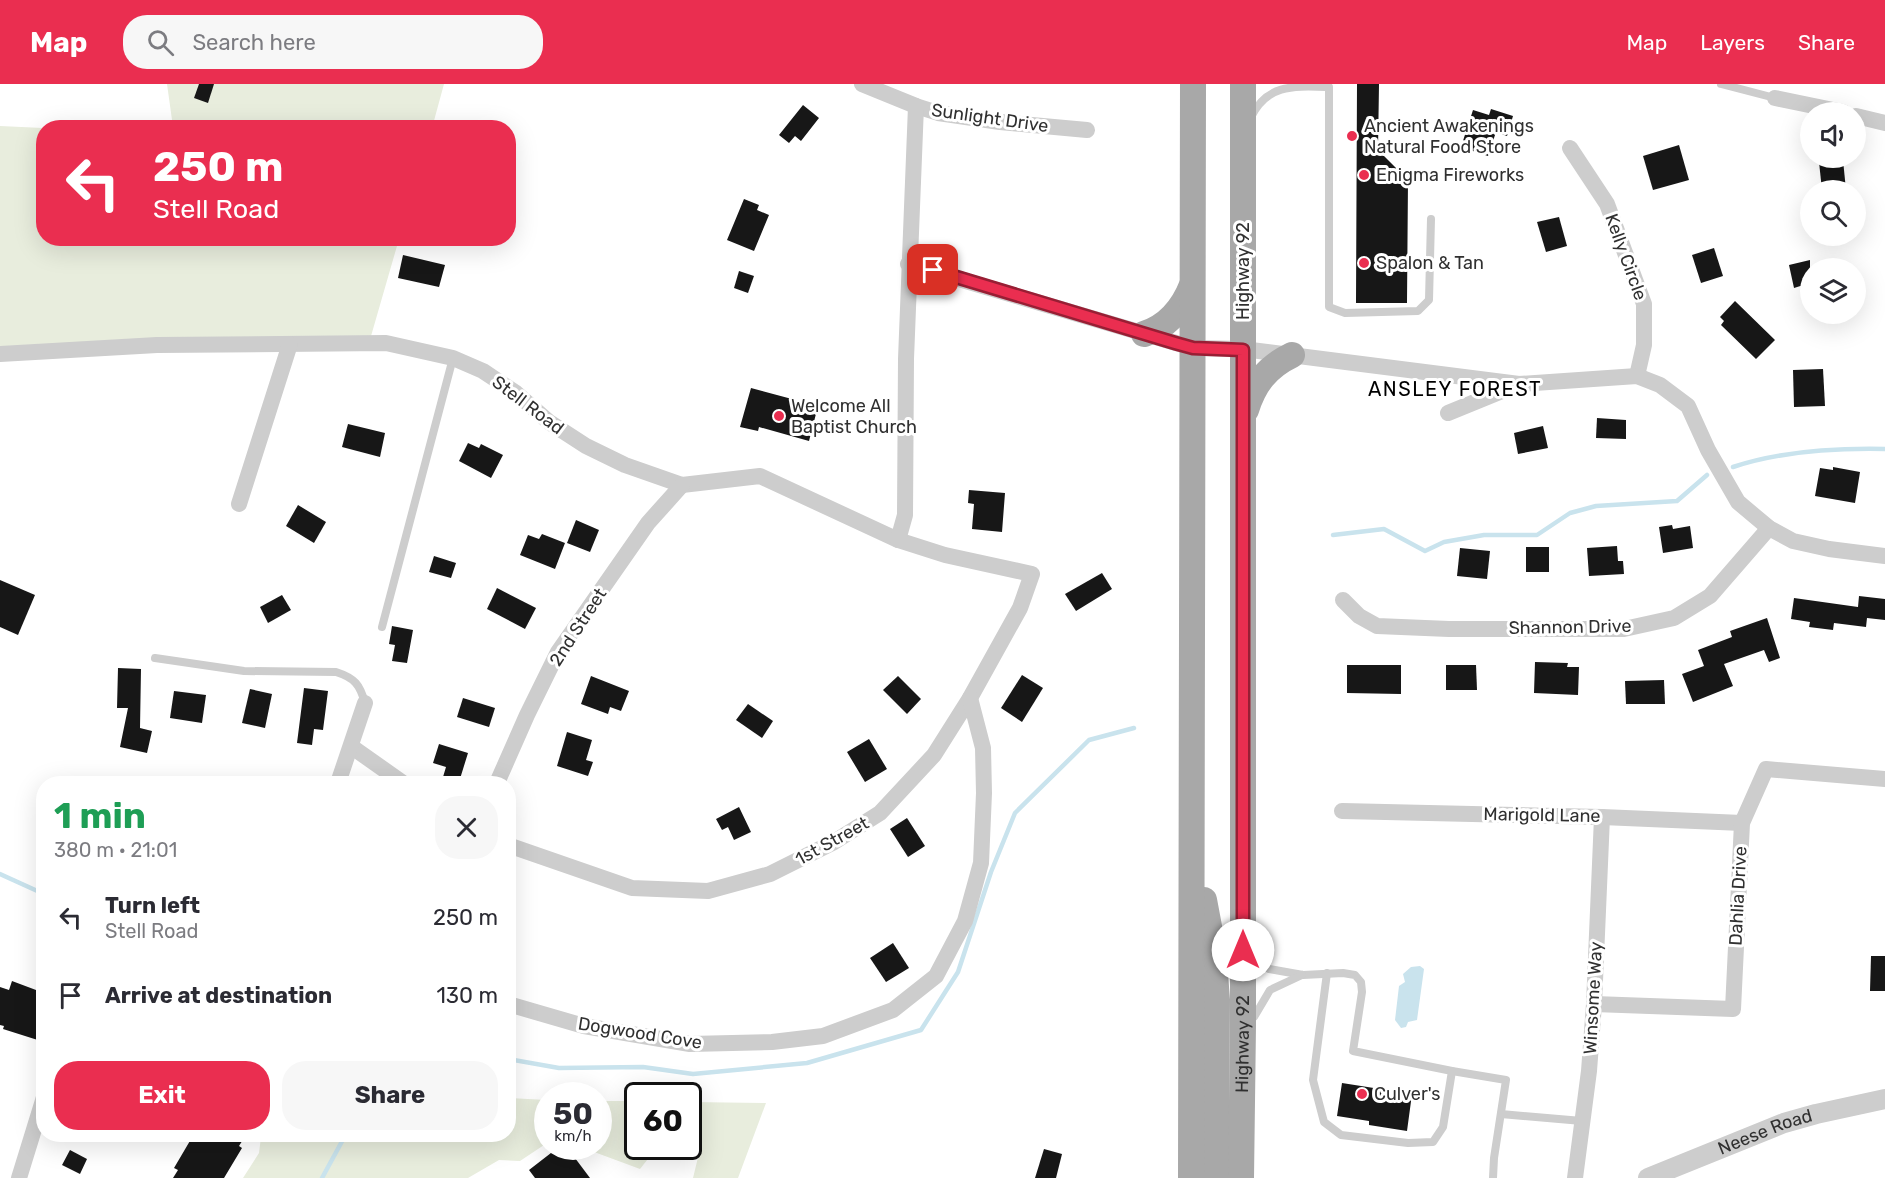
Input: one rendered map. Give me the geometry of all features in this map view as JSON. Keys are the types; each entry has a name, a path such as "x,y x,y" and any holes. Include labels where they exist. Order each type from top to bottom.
{"main road":[{"path":"1191,1178 1193,84"},
{"name":"Highway 92","path":"1243,1174 1244,84"},
{"path":"1144,334 1159,328 1175,316 1187,298 1193,282"},
{"path":"1243,422 1257,383 1275,365 1292,356"},
{"path":"1193,863 1209,919 1215,973 1216,1178"}],"street":[{"name":"Sunlight Drive","path":"862,84 938,113 1000,122 1087,130"},
{"path":"1775,98 1800,103"},
{"path":"898,540 905,515 908,264 916,106"},
{"path":"1866,118 1885,123"},
{"name":"Kelly Circle","path":"1570,147 1607,204 1644,304 1644,345 1637,376"},
{"path":"908,264 1193,348 1243,350 1519,384 1637,376 1660,385 1688,406 1708,450 1738,502 1770,528 1793,541 1828,549 1885,556"},
{"name":"Stell Road","path":"0,354 135,345 386,343 453,358 483,371 516,393 549,422 586,446 625,465 682,485 760,476 898,540 945,555 1032,574"},
{"path":"239,504 290,344"},
{"path":"1448,413 1519,384"},
{"name":"2nd Street","path":"500,776 558,652 648,524 682,485"},
{"name":"Shannon Drive","path":"1342,600 1359,616 1377,626 1449,629 1624,629 1674,618 1710,596 1770,528"},
{"name":"1st Street","path":"516,848 632,888 708,891 770,874 834,842 880,813 934,755 970,698 1020,608 1032,574"},
{"name":"Dogwood Cove","path":"516,1006 584,1026 690,1044 772,1042 823,1036 893,1010 936,976 964,921 981,863 983,748 970,698"},
{"path":"341,776 365,703"},
{"path":"352,747 393,776"},
{"name":"Dahlia Drive","path":"1594,1004 1733,1009 1742,823 1766,769 1885,779"},
{"name":"Marigold Lane","path":"1342,811 1742,823"},
{"name":"Winsome Way","path":"1575,1178 1589,1071 1602,817"},
{"name":"Neese Road","path":"1648,1178 1747,1137 1816,1114 1885,1099"},
{"path":"19,1178 36,1123"}],"lane":[{"path":"1721,84 1775,98"},
{"path":"1244,140 1257,104 1279,85 1329,87 1329,307 1345,313 1418,311 1430,300 1431,219"},
{"path":"382,627 453,358"},
{"path":"154,658 244,671 336,672 350,676 360,686 365,703"},
{"path":"1243,950 1269,969 1303,975 1327,973 1355,975 1361,982 1362,992 1353,1052 1506,1080 1493,1178"},
{"path":"1327,973 1312,1080 1324,1122 1341,1135 1408,1143 1433,1142 1443,1127 1452,1071"},
{"path":"1243,1025 1254,1017 1270,990 1303,975"},
{"path":"1501,1113 1582,1121"}],"green space":[{"path":"167,84 444,84 434,120 172,120"},
{"path":"0,126 36,128 36,246 397,246 367,350 51,353 0,360"},
{"path":"516,1098 534,1099 534,1152 520,1161 499,1160 468,1178 243,1178 259,1153 260,1142 516,1142"},
{"path":"612,1101 624,1101 624,1160 647,1160 640,1169 612,1159"},
{"path":"702,1102 766,1103 738,1178 693,1178 697,1160 702,1160"}],"water":[{"path":"1420,966 1424,969 1417,1020 1408,1022 1406,1027 1401,1028 1395,1020 1399,986 1405,982 1403,974 1411,967"}],"building":[{"path":"199,84 214,84 208,103 194,98"},
{"path":"1357,84 1379,84 1378,150 1408,180 1407,303 1356,303"},
{"path":"803,105 819,118 801,141 795,136 789,143 779,135"},
{"path":"1491,109 1513,116 1507,136 1496,132 1488,156 1461,147 1473,110 1489,115"},
{"path":"1679,145 1689,180 1653,190 1643,156"},
{"path":"1820,168 1844,168 1845,180 1821,180"},
{"path":"744,199 759,205 757,210 769,215 754,251 727,240"},
{"path":"1559,217 1567,246 1546,252 1537,222"},
{"path":"1714,248 1723,276 1701,283 1692,255"},
{"path":"403,255 445,265 439,287 398,278"},
{"path":"1800,262 1800,286 1794,288 1789,265"},
{"path":"739,271 754,276 748,293 734,288"},
{"path":"1735,301 1775,340 1756,359 1721,325 1724,321 1720,317"},
{"path":"1823,369 1825,406 1794,407 1793,370"},
{"name":"Welcome All Baptist Church","path":"751,388 818,406 809,441 759,427 758,431 740,427"},
{"path":"1597,418 1626,420 1626,439 1596,438"},
{"path":"348,424 385,433 380,457 342,447"},
{"path":"1543,426 1548,448 1518,454 1514,433"},
{"path":"468,443 479,448 481,444 503,455 491,478 459,461"},
{"path":"1833,467 1860,472 1855,503 1815,496 1820,468 1833,470"},
{"path":"969,490 1005,493 1002,532 972,529 974,504 968,503"},
{"path":"298,505 326,522 314,543 286,526"},
{"path":"576,520 599,530 590,552 567,543"},
{"path":"1672,525 1673,529 1690,526 1693,548 1663,553 1659,527"},
{"path":"542,534 565,543 555,569 520,555 528,535 539,539"},
{"path":"1617,546 1618,561 1623,561 1624,574 1589,576 1587,548"},
{"path":"1526,547 1549,547 1549,572 1526,572"},
{"path":"1460,548 1490,551 1487,579 1457,576"},
{"path":"434,556 456,563 451,578 429,572"},
{"path":"1102,573 1112,589 1076,611 1065,594"},
{"path":"0,580 35,595 18,635 0,627"},
{"path":"497,588 536,608 525,629 487,609"},
{"path":"282,595 291,610 268,623 260,607"},
{"path":"1859,596 1885,599 1885,620 1867,618 1866,627 1834,623 1833,630 1809,627 1810,622 1791,619 1794,598 1858,607"},
{"path":"1767,618 1780,658 1769,662 1764,650 1724,664 1733,686 1693,702 1682,674 1704,666 1698,650 1732,637 1730,631"},
{"path":"392,626 413,630 407,663 392,661 395,645 389,644"},
{"path":"1535,662 1568,663 1567,667 1579,667 1578,695 1534,693"},
{"path":"1347,665 1401,665 1401,694 1347,693"},
{"path":"1446,665 1476,665 1477,690 1446,690"},
{"path":"118,668 141,669 140,728 152,731 147,753 120,747 128,708 117,708"},
{"path":"1022,675 1043,688 1022,722 1001,708"},
{"path":"591,676 629,691 621,711 610,707 608,714 581,704"},
{"path":"898,676 921,699 907,714 883,690"},
{"path":"1664,680 1665,704 1626,704 1625,681"},
{"path":"304,688 328,691 323,730 314,729 312,745 297,743"},
{"path":"250,689 272,694 265,728 242,723"},
{"path":"174,691 206,695 202,723 170,718"},
{"path":"463,698 495,708 489,727 457,717"},
{"path":"748,704 773,721 762,738 736,720"},
{"path":"567,732 592,740 586,760 593,762 588,776 557,766"},
{"path":"869,739 887,769 865,782 847,752"},
{"path":"439,744 468,753 461,776 443,776 446,767 433,763"},
{"path":"739,807 751,832 734,840 728,827 722,830 716,819"},
{"path":"907,818 925,846 908,857 890,829"},
{"path":"893,943 909,968 886,982 870,958"},
{"path":"1871,956 1885,956 1885,991 1870,991"},
{"path":"12,981 36,990 36,1039 3,1029 4,1026 0,1025 0,987 9,990"},
{"path":"1342,1083 1412,1094 1407,1131 1369,1125 1369,1121 1337,1116"},
{"path":"189,1142 242,1142 239,1146 242,1148 224,1178 173,1178 178,1170 174,1168"},
{"path":"1044,1149 1062,1154 1056,1178 1035,1178"},
{"path":"70,1150 87,1159 80,1174 62,1165"},
{"path":"542,1160 576,1160 590,1178 535,1178 529,1170"}],"waterway":[{"path":"1733,467 1789,454 1847,449 1885,449"},
{"path":"1333,535 1384,529 1425,551 1444,542 1484,535 1537,535 1570,513 1596,506 1677,501 1707,475"},
{"path":"516,1060 559,1068 643,1067 693,1074 807,1063 921,1030 958,972 991,872 1015,813 1089,740 1134,728"},
{"path":"0,874 36,890"},
{"path":"322,1178 342,1142"}],"place":[{"name":"Ancient Awakenings Natural Food Store","path":"1352,136"},
{"name":"Enigma Fireworks","path":"1364,175"},
{"name":"Spalon & Tan","path":"1364,263"},
{"name":"Welcome All Baptist Church","path":"779,416"},
{"name":"Culver's","path":"1362,1094"}],"district":[{"name":"ANSLEY FOREST","path":"1455,389"}],"route":[{"path":"933,270 1193,348 1243,350 1243,950"}]}
